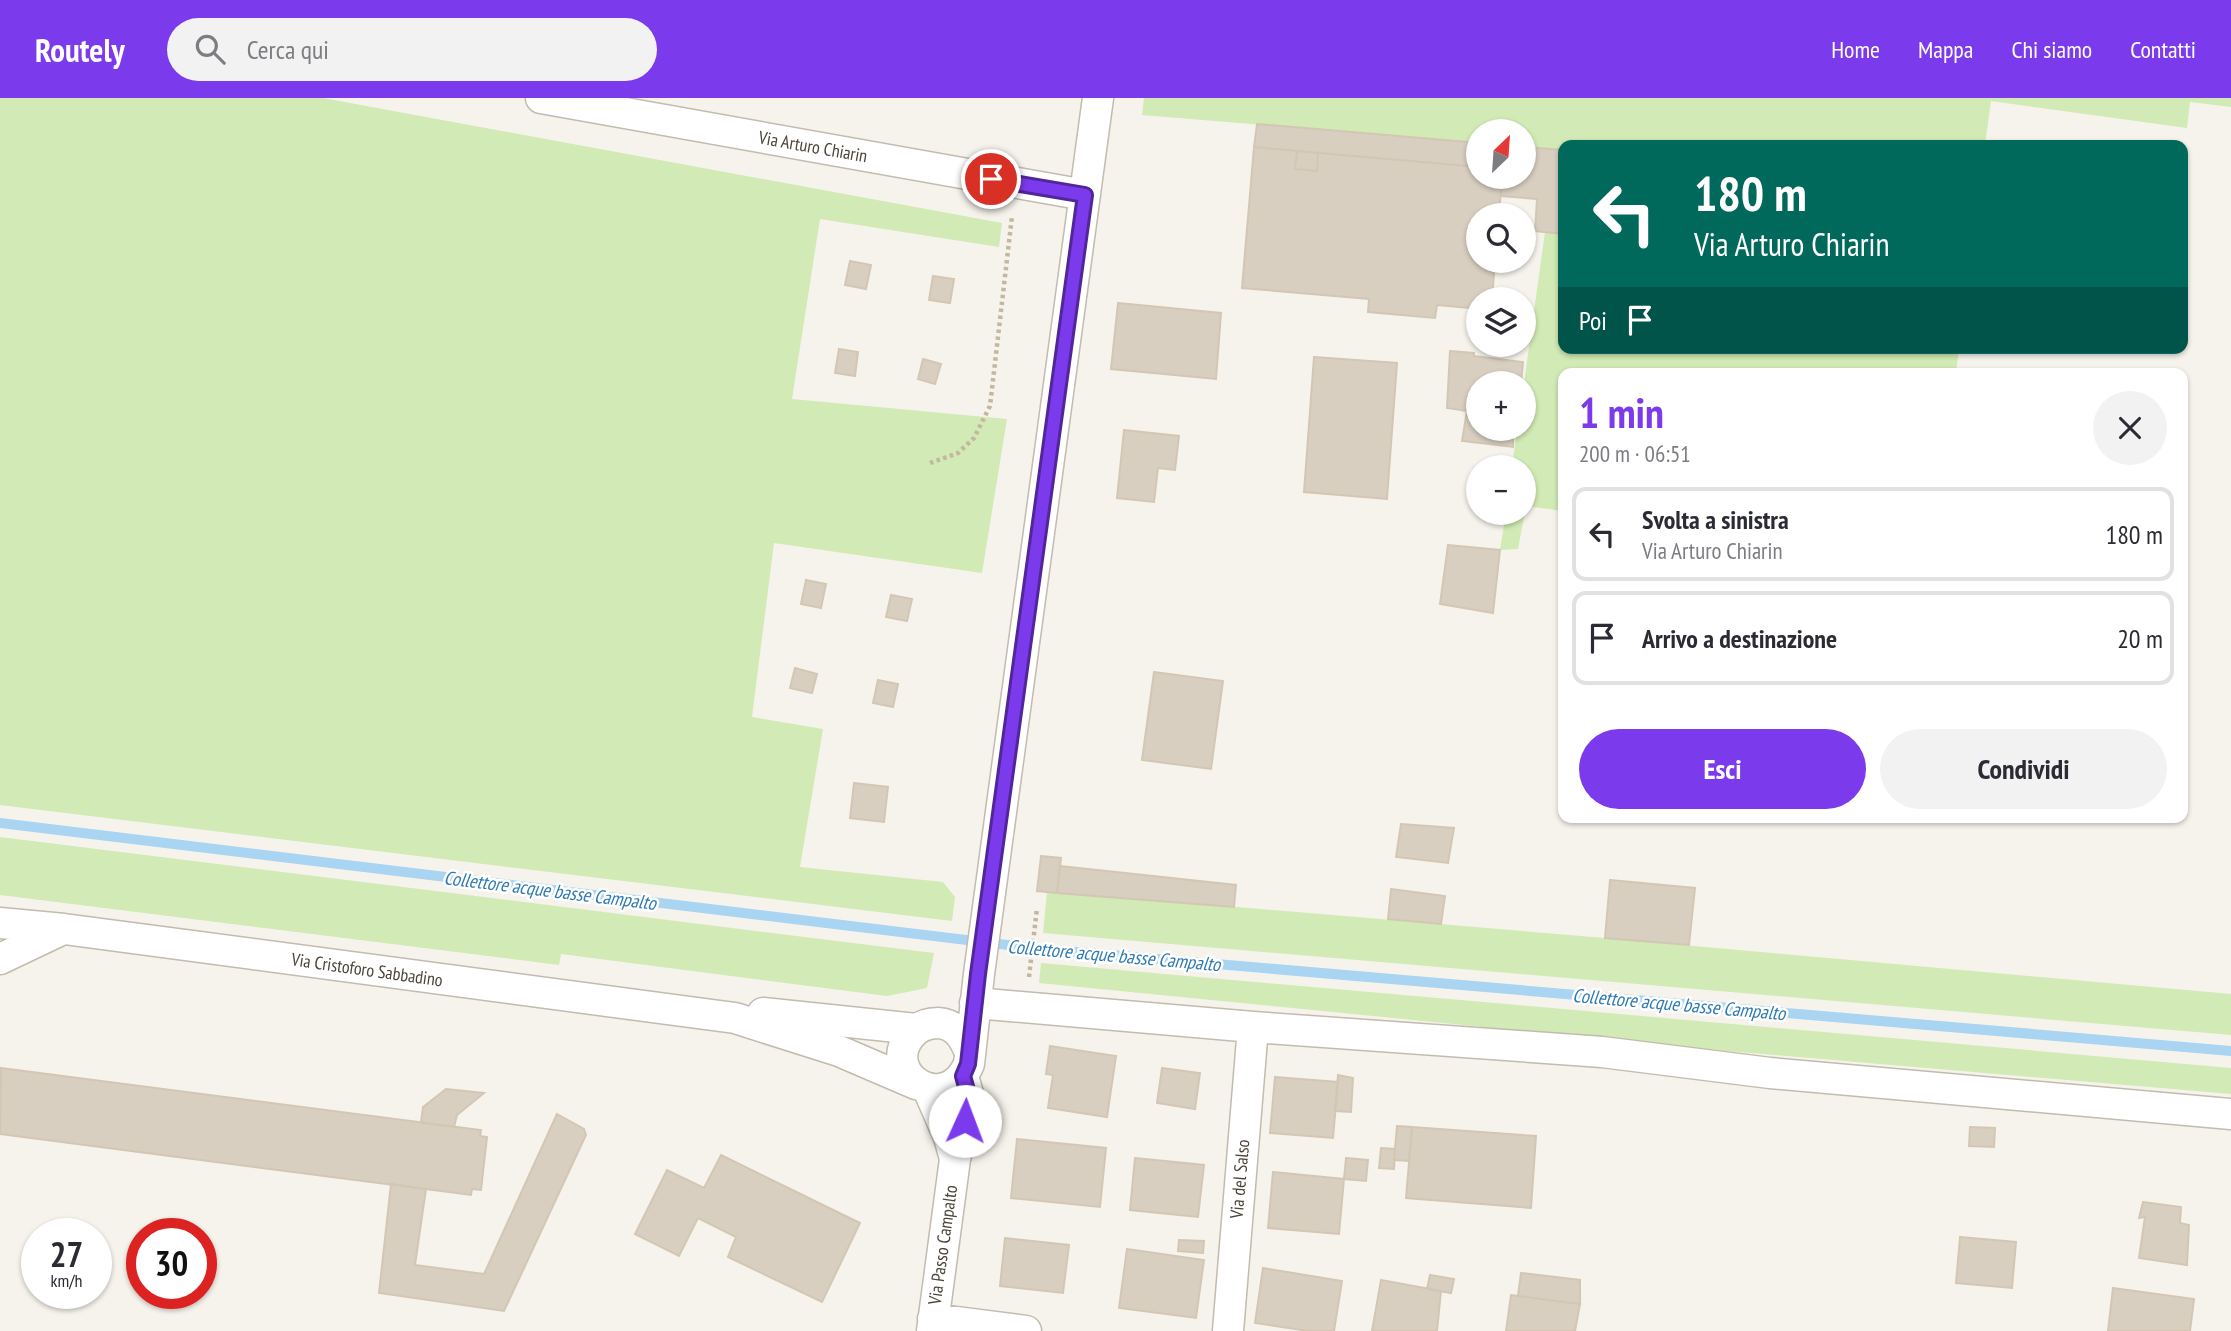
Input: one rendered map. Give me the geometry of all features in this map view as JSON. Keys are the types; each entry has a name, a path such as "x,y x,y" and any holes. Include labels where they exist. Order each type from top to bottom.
{"street":[{"name":"Via Arturo Chiarin","path":"541,98 1085,195"},
{"name":"Via Passo Campalto","path":"932,1325 955,1159 970,1101 966,1063 1098,98"},
{"name":"Via Cristoforo Sabbadino","path":"0,923 64,929 735,1018 814,1042 922,1086"},
{"path":"0,959 64,929"},
{"path":"928,1026 956,1012 977,988 1253,1027 1602,1052 1770,1073 2231,1114"},
{"name":"Via Cristoforo Sabbadino","path":"735,1018 768,1012 928,1026"},
{"name":"Via Passo Campalto","path":"928,1026 908,1038 902,1051 903,1063 907,1074 922,1086 949,1137 955,1159"},
{"path":"922,1086 941,1090 954,1085 966,1063 963,1038 954,1028 928,1026"},
{"name":"Via del Salso","path":"1227,1331 1253,1027"},
{"path":"932,1325 1026,1331"}],"path":[{"path":"930,463 958,453 974,438 990,405 1013,213"},
{"path":"1027,987 1037,908"}],"green space":[{"path":"0,98 323,98 1002,223 999,247 820,219 792,399 1007,419 982,573 774,543 752,717 823,729 800,867 943,882 955,897 952,921 0,805"},
{"path":"1144,98 2231,98 2231,107 2190,102 2187,128 1991,101 1986,140 1558,140 1558,150 1536,148 1536,119 1466,119 1466,142 1142,115"},
{"path":"1545,232 1558,233 1558,354 1958,354 1957,368 1558,368 1558,510 1536,507 1536,455 1514,455 1515,441 1536,441 1536,371 1526,371 1528,357 1536,357 1536,297"},
{"path":"1504,525 1522,525 1518,549 1500,550"},
{"path":"0,837 934,953 927,988 887,996 561,954 559,965 0,895"},
{"path":"1047,891 2231,994 2231,1035 1043,933"},
{"path":"1041,963 2231,1068 2231,1094 1727,1051 1039,983"}],"building":[{"path":"1257,124 1466,142 1466,166 1254,147"},
{"path":"1254,147 1297,151 1295,169 1317,171 1318,153 1466,166 1466,189 1501,189 1500,203 1466,203 1466,273 1494,273 1493,287 1466,287 1466,308 1437,305 1435,318 1368,312 1369,299 1242,288"},
{"path":"1536,148 1558,150 1558,233 1536,231 1537,199 1501,196 1501,189 1536,189"},
{"path":"1297,151 1318,153 1317,171 1295,169"},
{"path":"850,261 871,265 866,289 845,285"},
{"path":"933,276 954,279 950,303 929,300"},
{"path":"1118,303 1221,313 1216,379 1111,369"},
{"path":"839,349 858,352 855,376 835,373"},
{"path":"1450,351 1466,352 1466,357 1523,362 1522,371 1466,371 1466,411 1447,408"},
{"path":"1314,357 1397,363 1387,499 1304,492"},
{"path":"923,359 941,364 935,384 918,379"},
{"path":"1466,417 1466,441 1513,441 1513,447 1462,441"},
{"path":"1124,430 1179,436 1175,470 1158,468 1154,502 1117,498"},
{"path":"1448,545 1500,550 1493,613 1440,604"},
{"path":"806,580 826,584 821,608 801,604"},
{"path":"891,595 912,599 907,621 886,617"},
{"path":"795,668 817,674 812,693 790,688"},
{"path":"1154,672 1223,681 1211,769 1142,760"},
{"path":"878,680 898,684 893,707 873,703"},
{"path":"854,783 888,787 884,822 850,818"},
{"path":"1401,824 1454,828 1448,863 1396,857"},
{"path":"1041,856 1061,858 1057,893 1037,891"},
{"path":"1060,866 1236,885 1234,907 1057,893"},
{"path":"1610,880 1695,888 1689,945 1605,938"},
{"path":"1391,889 1445,896 1441,924 1388,919"},
{"path":"1050,1046 1116,1056 1107,1117 1048,1108 1053,1075 1046,1074"},
{"path":"1,1068 481,1130 480,1136 487,1137 481,1190 472,1189 471,1195 0,1134"},
{"path":"1162,1068 1200,1073 1195,1109 1157,1103"},
{"path":"1338,1075 1353,1078 1351,1112 1335,1111"},
{"path":"1275,1077 1338,1082 1333,1138 1270,1133"},
{"path":"446,1089 484,1093 457,1115 454,1127 421,1123 423,1107"},
{"path":"557,1114 584,1129 586,1135 504,1311 379,1293 391,1184 426,1189 415,1265 484,1274"},
{"path":"1397,1126 1412,1127 1409,1161 1394,1160"},
{"path":"1412,1127 1536,1136 1531,1208 1406,1198"},
{"path":"1970,1127 1995,1128 1994,1147 1969,1146"},
{"path":"1017,1139 1106,1148 1100,1207 1011,1198"},
{"path":"1381,1148 1395,1149 1394,1169 1379,1168"},
{"path":"721,1155 860,1223 822,1302 728,1257 736,1237 698,1218 679,1256 635,1234 667,1170 704,1188"},
{"path":"1135,1158 1204,1165 1198,1217 1130,1210"},
{"path":"1346,1158 1368,1160 1366,1181 1344,1179"},
{"path":"1273,1172 1344,1179 1339,1234 1268,1228"},
{"path":"2143,1202 2181,1207 2180,1223 2189,1225 2187,1265 2139,1258 2145,1217 2139,1218"},
{"path":"1960,1237 2016,1242 2012,1288 1956,1283"},
{"path":"1005,1238 1069,1245 1063,1293 1000,1286"},
{"path":"1179,1240 1204,1241 1203,1253 1178,1251"},
{"path":"1127,1249 1204,1260 1196,1318 1119,1308"},
{"path":"1263,1268 1342,1281 1334,1331 1308,1331 1255,1323"},
{"path":"1521,1273 1580,1280 1580,1304 1518,1296"},
{"path":"1430,1275 1454,1279 1451,1293 1427,1289"},
{"path":"1381,1280 1441,1291 1437,1331 1372,1331"},
{"path":"2113,1288 2194,1299 2190,1331 2108,1331"},
{"path":"1511,1295 1580,1304 1575,1331 1506,1331"}],"waterway":[{"name":"Collettore acque basse Campalto","path":"0,823 1041,949 2231,1051"}],"route":[{"path":"965,1121 970,1101 963,1076 968,1064 1085,195 991,179"}]}
